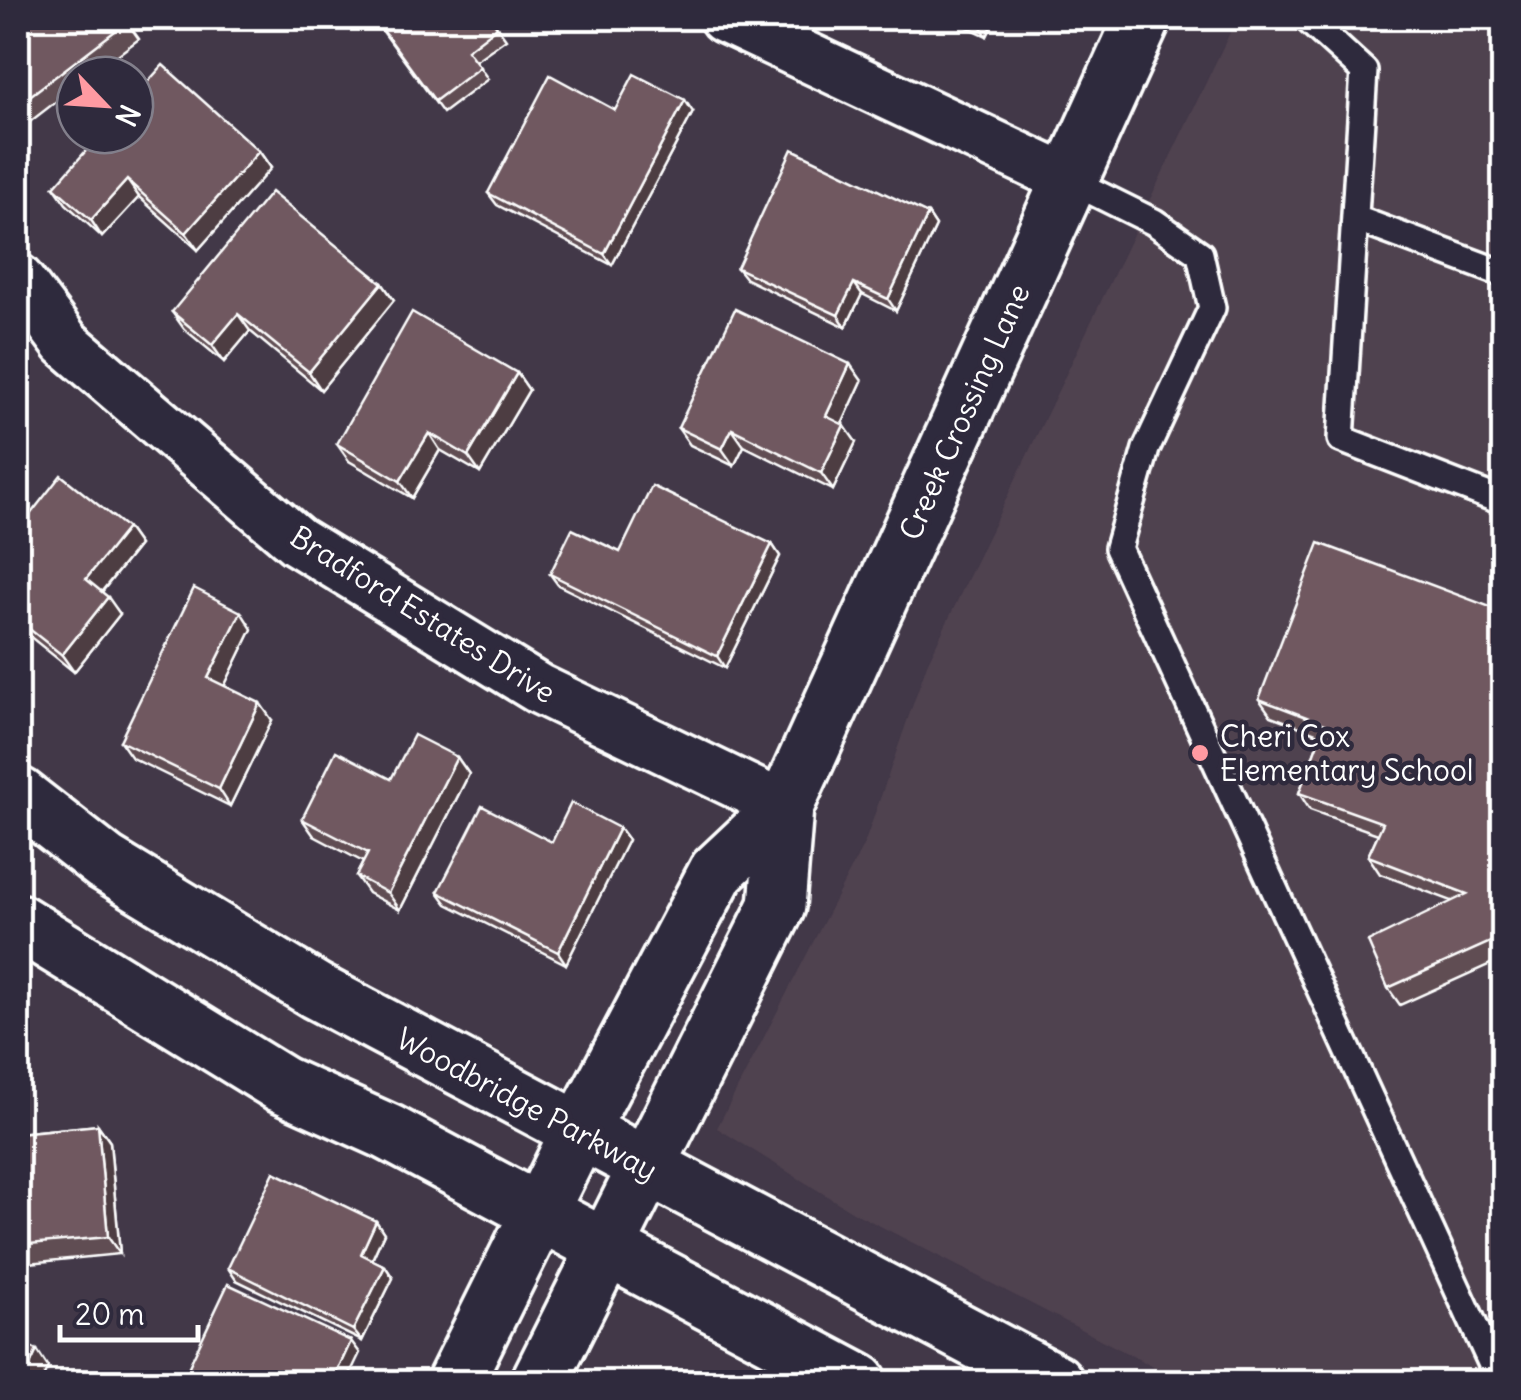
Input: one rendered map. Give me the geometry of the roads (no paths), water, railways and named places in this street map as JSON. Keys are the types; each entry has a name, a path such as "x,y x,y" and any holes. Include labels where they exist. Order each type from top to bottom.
{"street":[{"path":"724,18 1069,180"},
{"name":"Creek Crossing Lane","path":"539,1382 778,906 785,807 1143,18"},
{"name":"Bradford Estates Drive","path":"18,280 66,343 297,540 538,689 785,807"},
{"name":"Woodbridge Parkway","path":"18,795 106,862 316,991 1054,1382"},
{"name":"Creek Crossing Lane","path":"454,1382 578,1132 717,871 785,807"},
{"path":"18,922 280,1084 388,1132 859,1382"}],"lane":[{"path":"1306,18 1364,71 1342,439 1504,502"},
{"path":"1069,180 1154,222 1200,254 1212,308 1146,449 1118,548 1500,1382"},
{"path":"1356,219 1504,274"}],"place":[{"name":"Cheri Cox Elementary School","path":"1200,753"}]}
